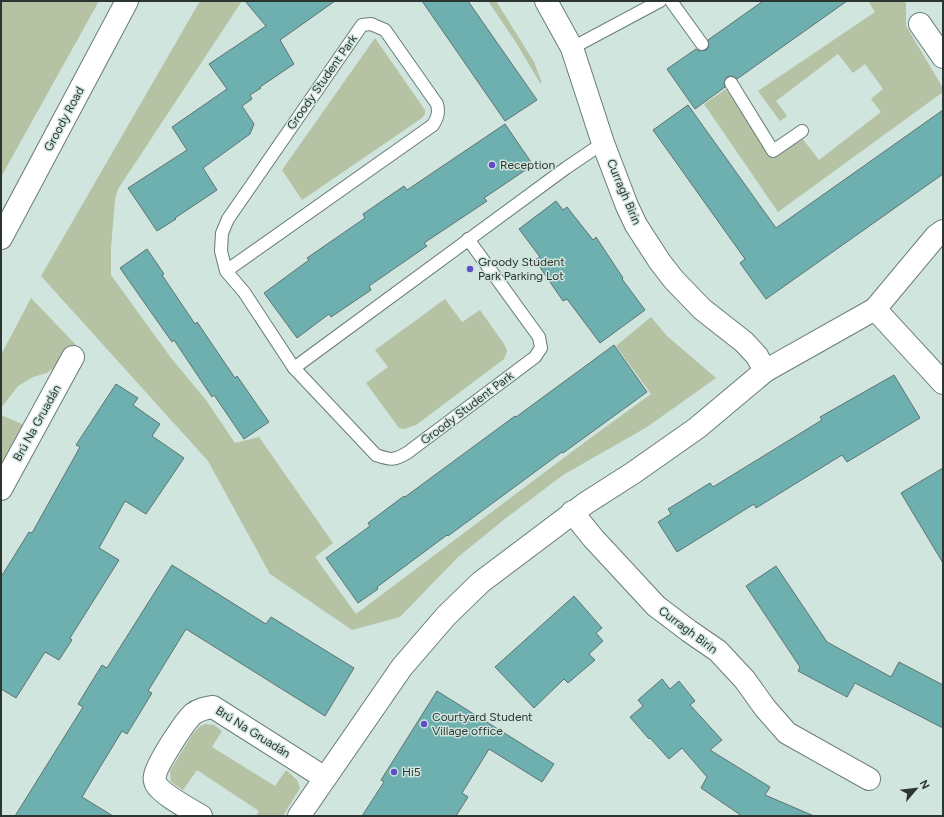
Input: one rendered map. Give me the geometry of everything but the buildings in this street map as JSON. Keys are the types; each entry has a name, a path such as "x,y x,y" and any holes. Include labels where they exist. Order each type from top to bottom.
{"street":[{"name":"Groody Road","path":"1,238 127,1"},
{"name":"Curragh Birin","path":"546,1 572,48 603,143 627,206 636,225 660,262 674,280 702,309 744,342 757,356 765,371"},
{"path":"920,24 942,55"},
{"path":"299,816 402,667 446,616 481,582 572,512 596,495 633,473 697,428 765,371 875,309 936,236 943,231"},
{"path":"875,309 943,382"},
{"name":"Brú Na Gruadán","path":"1,489 73,358"},
{"name":"Curragh Birin","path":"572,512 593,538 656,606 689,631 718,650 745,680 764,708 786,733 869,779"},
{"name":"Brú Na Gruadán","path":"201,816 162,791 156,784 154,776 183,726 193,714 202,708 213,707 325,778"}],"lane":[{"path":"572,48 660,1"},
{"path":"671,1 702,44"},
{"name":"Groody Student Park","path":"226,271 433,124 438,117 439,111 437,104 385,30 371,24 362,25 228,219 222,233 221,252 226,271 244,292 294,368 376,455 388,459 397,459 535,357 541,348 539,337 468,239"},
{"path":"731,83 773,151 802,131"},
{"path":"294,368 468,239 603,143"}],"green space":[{"path":"1,1 99,1 1,177"},
{"path":"200,1 242,1 118,189 115,200 111,248 111,275 171,358 206,400 235,443 259,437 333,543 315,557 356,614 651,394 616,346 651,317 667,336 716,378 647,427 563,475 506,518 458,557 400,617 352,630 270,574 208,461 41,276"},
{"path":"488,1 496,1 534,62 542,83 540,83 517,44"},
{"path":"868,1 904,1 906,3 906,26 943,88 943,92 778,212 704,104 726,89 773,158 802,138 819,160 881,112 871,99 883,89 865,64 853,73 838,54 776,101 787,116 780,121 758,91 875,12"},
{"path":"375,38 425,110 425,114 422,118 302,200 282,170"},
{"path":"31,298 78,347 47,373 33,377 18,386 1,408 1,355"},
{"path":"445,299 462,322 480,310 504,344 507,351 504,359 416,425 404,429 399,428 366,383 388,367 375,350"},
{"path":"1,415 22,424 23,431 1,469"},
{"path":"205,724 214,725 222,731 212,747 275,786 286,770 297,780 300,788 283,816 256,816 259,811 197,770 183,790 171,782 170,771 192,735 199,727"}],"place":[{"name":"Reception","path":"492,165"},
{"name":"Groody Student Park Parking Lot","path":"470,269"},
{"name":"Courtyard Student Village office","path":"424,724"},
{"name":"Hi5","path":"394,772"}]}
